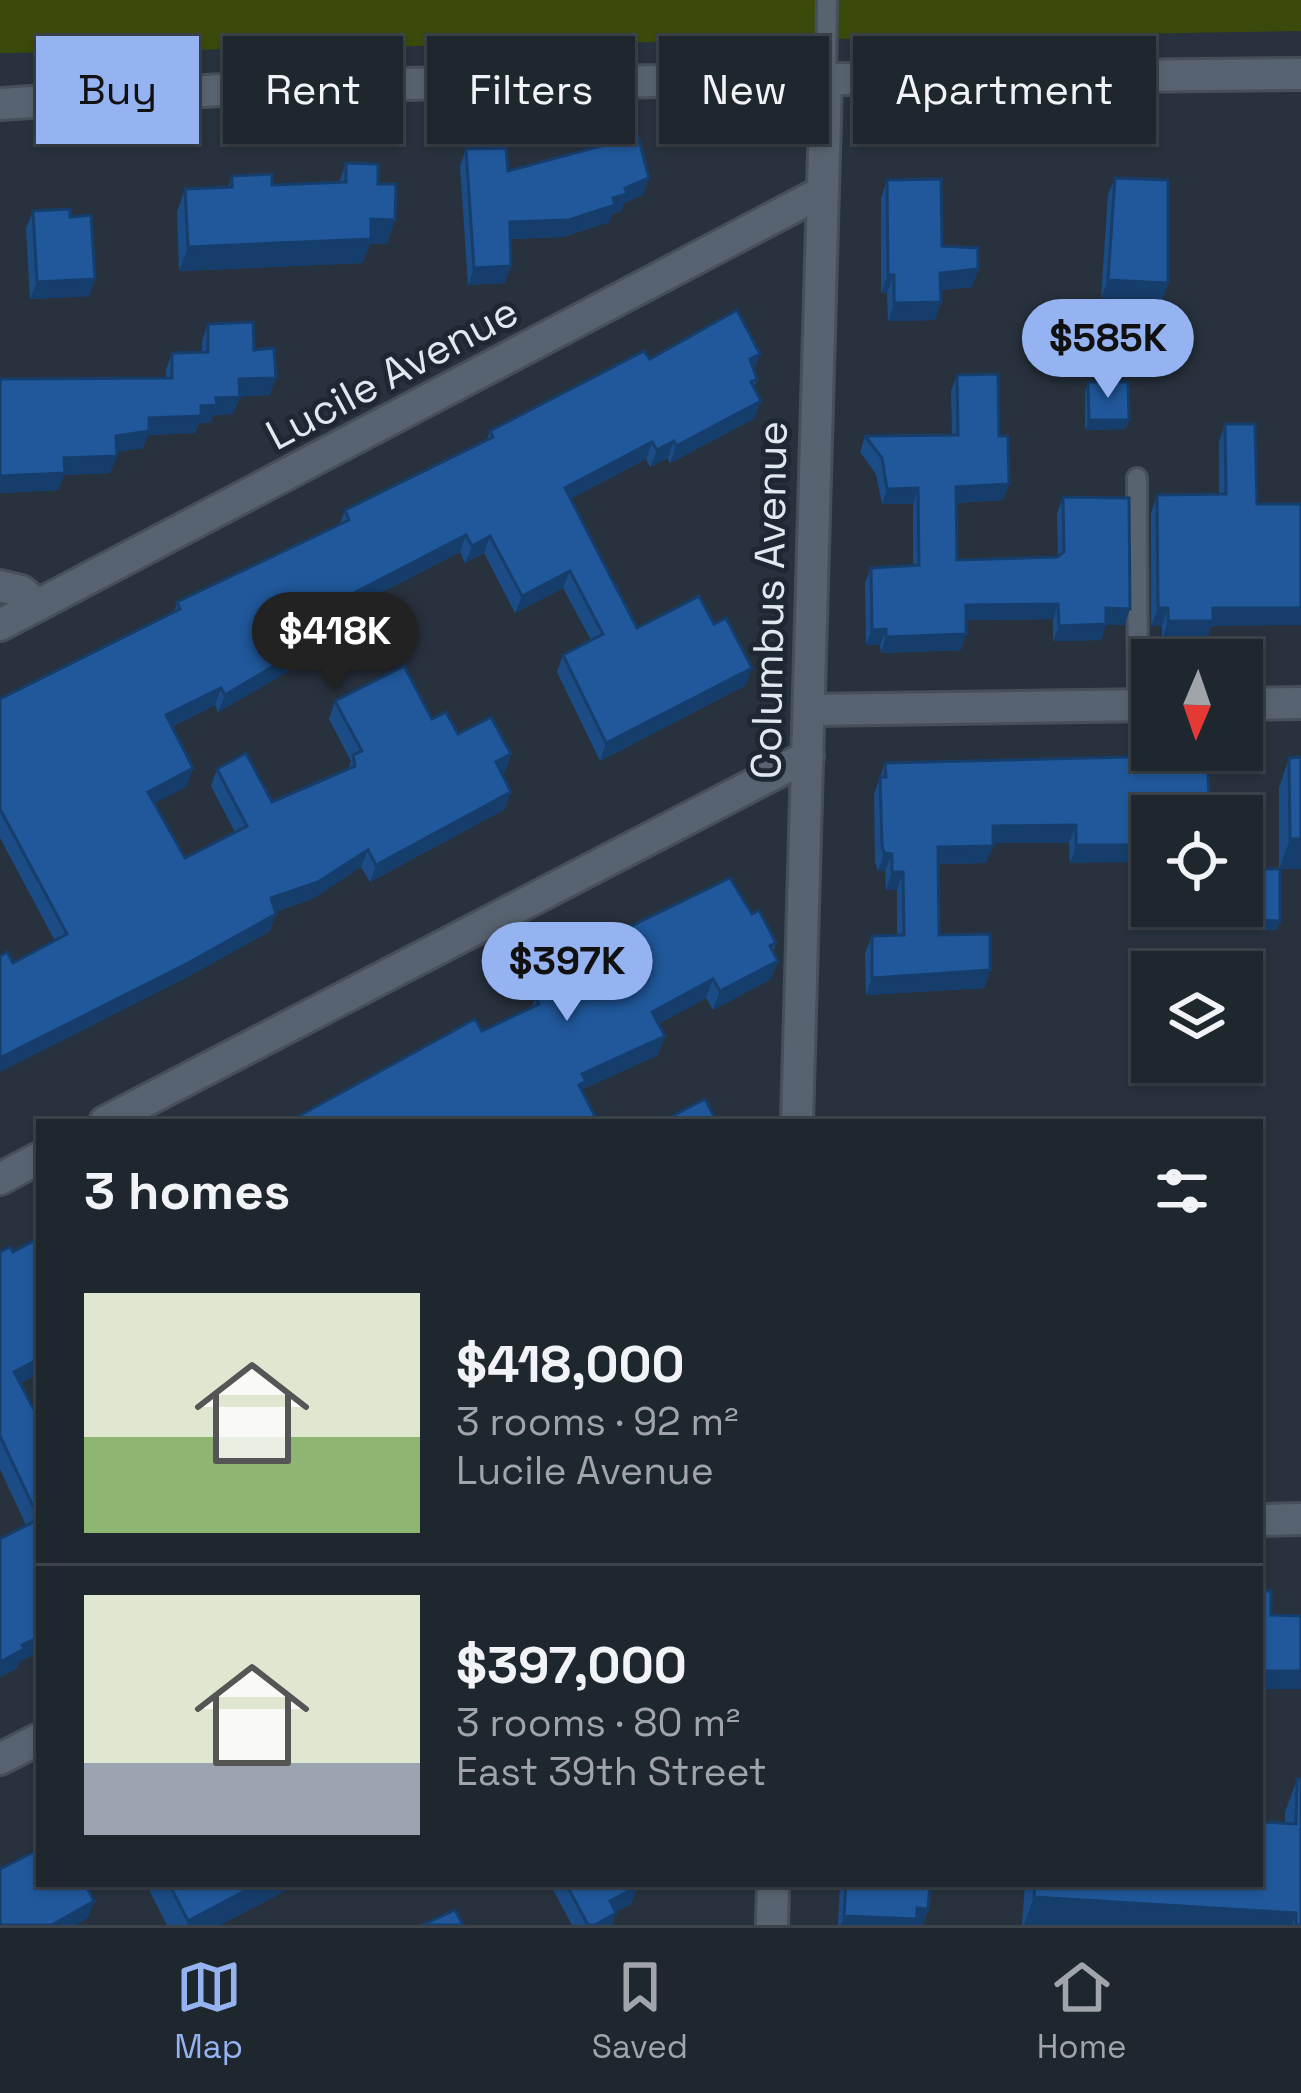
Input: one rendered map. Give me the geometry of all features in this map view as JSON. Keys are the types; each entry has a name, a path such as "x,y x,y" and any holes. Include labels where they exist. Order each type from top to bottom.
{"street":[{"path":"829,81 1301,74"},
{"path":"0,104 298,85 659,82"},
{"name":"Columbus Avenue","path":"797,1119 824,144"},
{"name":"Lucile Avenue","path":"0,625 822,192"},
{"path":"0,586 21,591 38,605"},
{"path":"1263,704 1301,703"},
{"path":"809,710 1131,705"},
{"path":"111,1119 808,756"},
{"path":"0,1179 36,1160"},
{"path":"1263,1520 1301,1519"},
{"path":"0,1760 36,1741"},
{"path":"772,1925 773,1887"}],"lane":[{"path":"827,0 827,36"},
{"path":"1137,478 1143,639"}],"green space":[{"path":"0,0 1301,0 1301,31 829,39 659,36 659,42 635,42 635,36 427,36 427,46 403,46 403,36 223,36 223,49 199,50 199,36 36,36 36,52 0,53"}],"building":[{"path":"635,137 649,178 625,188 627,194 613,198 615,205 569,220 510,222 511,266 474,268 466,149 506,148 508,171 608,144 635,144"},
{"path":"346,163 378,164 378,184 396,184 395,220 371,219 371,239 188,247 185,189 232,187 232,176 272,174 272,185 346,182"},
{"path":"1115,178 1168,180 1168,283 1108,280"},
{"path":"941,179 942,246 978,248 978,269 940,273 941,302 894,303 894,275 888,275 887,180"},
{"path":"70,209 70,217 91,215 95,279 37,282 33,211"},
{"path":"737,310 760,354 750,359 757,379 751,382 761,401 676,446 674,441 657,450 652,442 565,488 637,628 699,596 714,624 726,618 752,668 606,743 563,655 603,634 570,571 522,596 490,536 472,546 466,535 356,592 364,608 299,643 302,649 225,695 221,688 166,715 193,768 148,792 185,858 247,826 217,769 246,753 272,802 355,766 353,755 362,751 335,701 404,666 432,719 446,712 458,734 491,717 511,754 496,762 511,792 376,865 368,850 318,882 271,898 276,914 0,1058 0,956 7,952 13,963 67,934 0,809 0,699 180,609 177,602 349,520 345,510 493,437 490,431 644,351 650,359"},
{"path":"253,322 254,350 274,348 276,378 239,379 240,397 216,398 217,405 201,406 201,416 149,418 149,431 116,436 117,456 64,458 65,473 0,476 0,379 172,378 172,353 208,352 208,324"},
{"path":"998,374 999,436 1008,436 1009,484 956,487 957,560 1057,557 1064,552 1063,497 1129,498 1130,609 1106,608 1106,624 1059,626 1058,604 966,605 966,634 886,637 886,629 872,630 871,568 919,565 918,488 887,489 882,458 865,436 958,435 957,375"},
{"path":"1088,382 1128,382 1129,420 1089,420"},
{"path":"1225,424 1255,424 1257,504 1301,504 1301,608 1213,608 1213,621 1168,621 1168,608 1158,608 1157,495 1226,494"},
{"path":"1131,757 1131,771 1208,771 1209,795 1131,795 1131,845 1076,845 1076,825 993,826 993,846 938,847 939,935 990,934 990,970 872,978 872,936 904,935 903,872 892,872 892,854 884,853 882,845 880,777 886,777 885,763"},
{"path":"1301,757 1301,839 1290,839 1289,758"},
{"path":"1263,869 1280,869 1280,921 1263,921"},
{"path":"730,878 752,914 759,910 776,943 770,946 778,961 720,991 713,979 652,1012 665,1036 582,1074 586,1081 579,1085 596,1119 293,1119 475,1019 482,1031 539,1004 535,996 545,974 594,967 584,949"},
{"path":"705,1099 715,1119 667,1119"},
{"path":"36,1240 36,1361 14,1372 36,1413 36,1513 0,1436 0,1252 10,1247 13,1252"},
{"path":"36,1521 36,1638 0,1662 0,1539"},
{"path":"1263,1591 1271,1591 1271,1615 1301,1616 1301,1671 1263,1671"},
{"path":"1297,1779 1301,1779 1301,1925 1296,1925 1296,1913 1034,1897 1035,1887 1263,1887 1263,1822 1296,1824"},
{"path":"36,1851 36,1887 87,1887 94,1901 52,1925 0,1925 0,1869"},
{"path":"171,1887 252,1887 188,1921"},
{"path":"568,1887 636,1887 610,1901 616,1913 588,1925"},
{"path":"846,1887 930,1887 928,1909 917,1908 917,1919 844,1916"},
{"path":"455,1910 463,1925 422,1925"}]}
